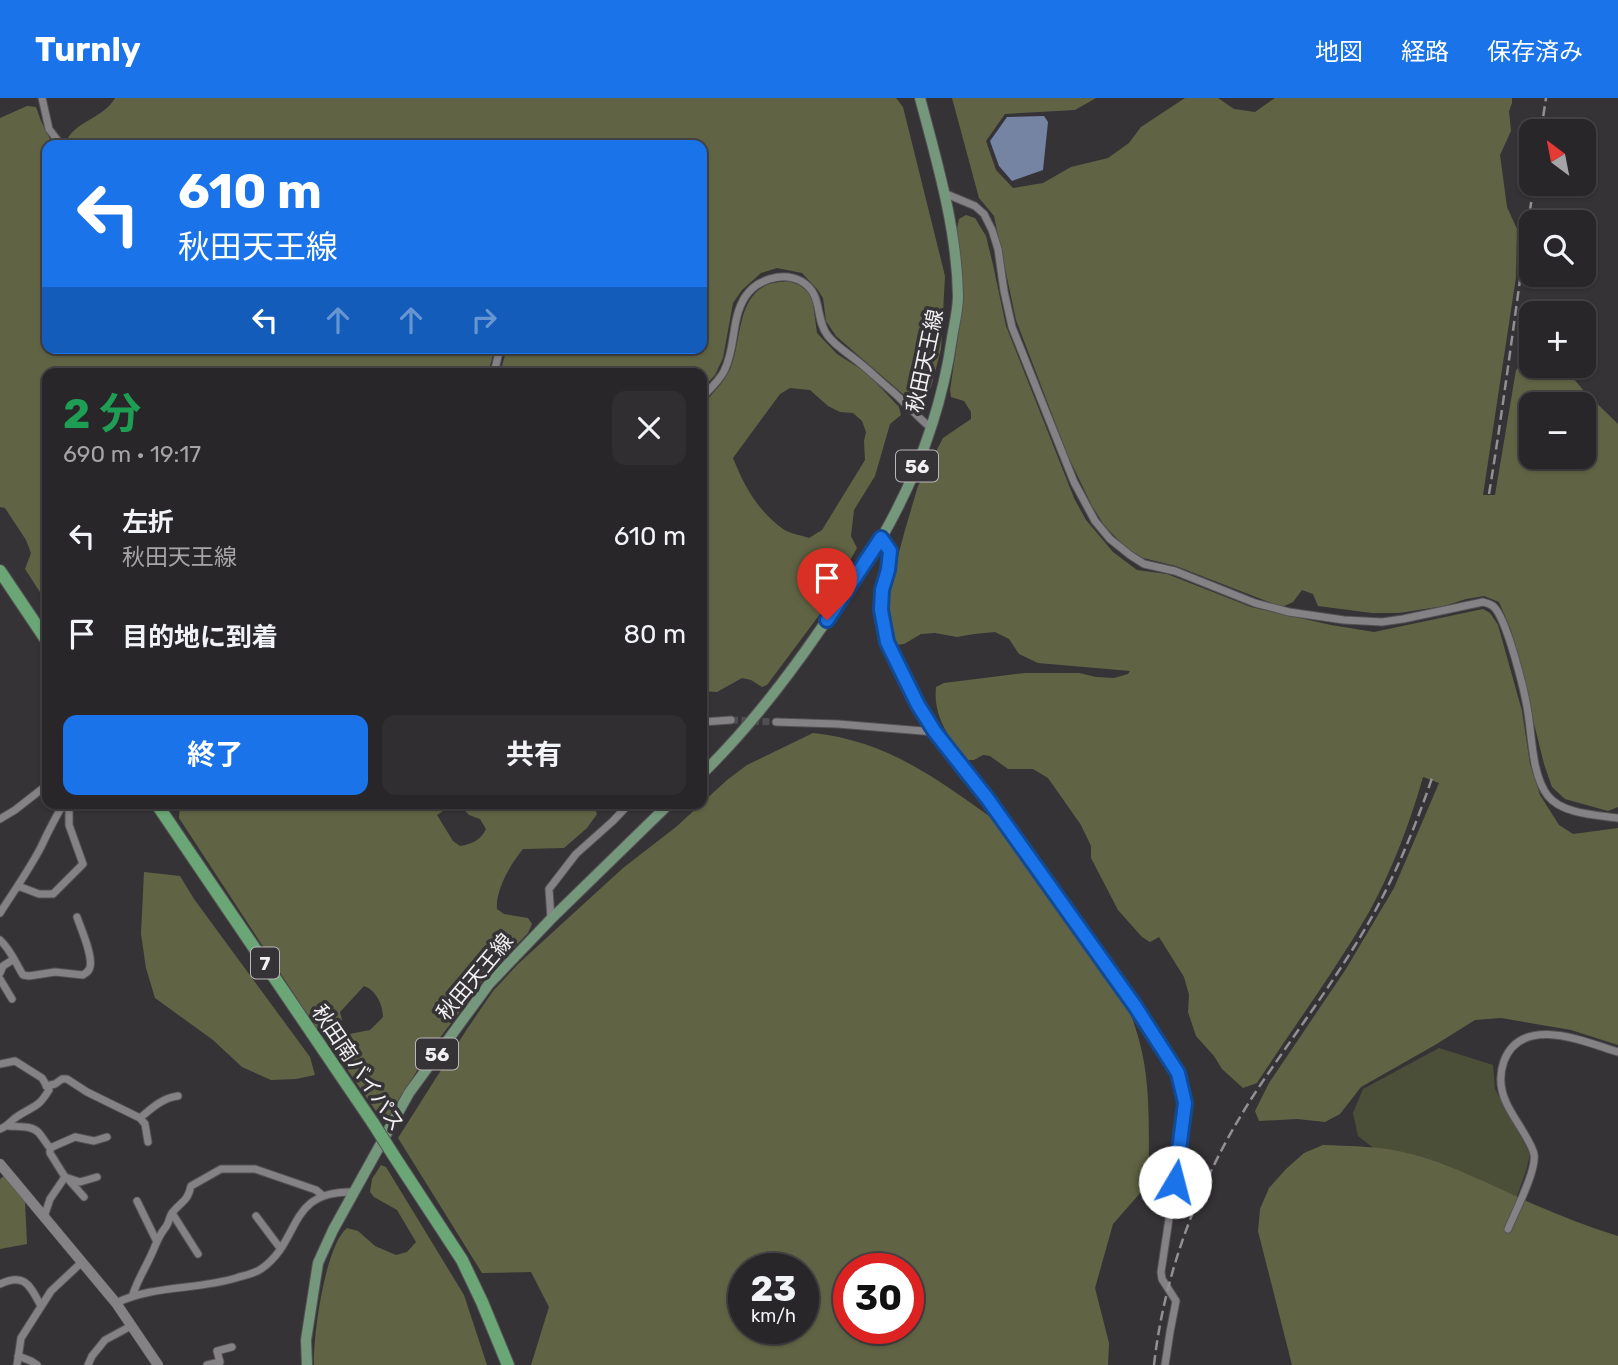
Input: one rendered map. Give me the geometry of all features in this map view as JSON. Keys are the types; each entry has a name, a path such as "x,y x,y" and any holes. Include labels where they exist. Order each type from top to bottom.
{"highway":[{"path":"0,571 42,634"},
{"name":"秋田南バイパス","path":"160,809 462,1260 508,1365"}],"main road":[{"name":"秋田天王線","path":"707,769 726,751 795,666 881,538 911,481 941,399 958,298 944,193 920,98"},
{"name":"秋田天王線","path":"307,1365 306,1340 318,1263 333,1230 409,1093 489,984 664,809"}],"street":[{"path":"42,98 49,129 57,140"},
{"path":"944,193 975,206 984,214 992,230 1012,327 1074,482 1095,521 1110,539 1144,564 1175,571 1255,603 1289,612 1381,622 1430,615 1483,602 1494,607 1511,643 1528,712 1532,750 1548,797 1563,807 1582,813 1618,818"},
{"path":"707,391 725,370 745,295 770,278 785,277 799,280 811,288 826,334 931,428"},
{"path":"881,538 890,551 881,610 887,642 918,705 1135,1006 1178,1073 1185,1103 1161,1272 1162,1279 1176,1301 1166,1365"},
{"path":"707,722 731,720"},
{"path":"776,722 935,732"},
{"path":"0,819 42,789"},
{"path":"0,913 18,887 62,809"},
{"path":"18,887 39,894 53,894 83,864 69,825 67,809"},
{"path":"551,919 549,889 576,854 624,809"},
{"path":"0,940 12,952 23,975 55,972 83,975 91,965 77,918"},
{"path":"0,973 3,966 14,959"},
{"path":"0,979 12,999"},
{"path":"1508,1229 1532,1171 1534,1155 1506,1103 1501,1087 1501,1070 1507,1054 1516,1042 1541,1034 1580,1040 1618,1052"},
{"path":"0,1064 15,1061 37,1073 49,1090 40,1104 15,1117 8,1126"},
{"path":"46,1086 67,1079 140,1118 145,1124 148,1142"},
{"path":"140,1118 168,1097 178,1096"},
{"path":"0,1129 8,1126 37,1130 50,1147 50,1153 66,1177 84,1197"},
{"path":"50,1147 75,1137 94,1142 107,1137"},
{"path":"0,1164 116,1303 158,1365"},
{"path":"133,1294 156,1240 172,1213 189,1197 191,1186 221,1169 255,1169 316,1190 322,1195"},
{"path":"66,1177 80,1182 97,1177"},
{"path":"44,1217 50,1199 66,1177"},
{"path":"116,1303 133,1294 216,1284 259,1271 274,1259 297,1218 311,1203 330,1192 354,1192"},
{"path":"137,1201 156,1240"},
{"path":"172,1213 198,1254"},
{"path":"256,1216 280,1248"},
{"path":"16,1365 21,1338 41,1306 51,1291 82,1262"},
{"path":"0,1284 13,1279 23,1280 31,1287 41,1306"},
{"path":"88,1365 105,1340 131,1326"},
{"path":"207,1365 220,1362 218,1350 232,1347"},
{"path":"18,1356 37,1365"}],"green space":[{"path":"115,98 896,98 903,107 945,276 941,349 930,391 925,401 911,401 836,336 826,321 823,298 802,273 777,268 761,273 742,290 733,303 723,358 715,375 707,384 707,368 501,368 505,354 707,354 707,140 67,140 77,128 110,105"},
{"path":"952,98 1096,98 1075,110 1005,114 986,141 996,170 1013,188 1043,183 1071,167 1108,158 1129,143 1141,127 1185,98 1218,98 1234,109 1255,112 1275,98 1512,98 1509,111 1511,131 1500,155 1507,207 1517,229 1516,277 1483,495 1495,495 1516,370 1519,367 1519,378 1573,378 1585,392 1519,392 1519,469 1596,469 1596,403 1618,424 1618,807 1608,811 1565,799 1552,787 1511,630 1499,602 1484,596 1399,613 1372,613 1318,606 1313,594 1302,590 1293,602 1282,607 1176,566 1143,558 1125,547 1104,525 1092,506 1068,456 1016,320 994,216 979,198"},
{"path":"27,106 36,107 50,140 42,140 42,354 493,354 489,368 42,368 42,595 25,569 31,553 26,540 5,508 0,507 0,118"},
{"path":"966,215 975,218 986,236 1006,326 1074,498 1086,520 1113,552 1137,570 1167,574 1251,607 1374,632 1483,609 1490,613 1498,625 1522,711 1530,764 1540,795 1559,825 1573,834 1618,828 1618,1045 1571,1030 1501,1018 1475,1020 1361,1087 1340,1114 1325,1122 1297,1119 1259,1121 1255,1111 1269,1083 1346,969 1394,888 1439,783 1423,777 1400,846 1369,912 1257,1083 1243,1088 1222,1069 1196,1036 1188,1012 1189,995 1184,977 1159,937 1150,942 1142,937 1118,910 1091,858 1091,846 1081,825 1048,778 1033,769 1008,769 990,756 964,760 940,717 936,687 944,683 1025,673 1079,673 1114,678 1130,671 1038,663 1019,654 1009,639 995,632 957,637 935,633 921,634 904,644 896,645 887,606 918,486 943,438 971,419 971,412 964,401 951,397 950,390 962,311 957,229 959,219"},
{"path":"789,281 810,293 817,333 837,354 867,373 899,407 901,415 890,424 875,476 854,510 851,536 857,548 820,614 767,685 762,687 742,678 717,692 707,691 707,399 731,368 742,318 751,298 767,285","holes":["790,388 810,390 828,406 840,412 853,413 862,421 866,432 865,460 822,530 809,538 786,531 766,514 747,488 733,458 780,394"]},
{"path":"813,733 836,737 879,749 918,768 1003,826 1030,848 1044,865 1100,948 1117,981 1136,1029 1146,1075 1149,1183 1113,1224 1095,1288 1109,1343 1108,1365 531,1365 549,1307 531,1272 482,1273 398,1138 493,991 518,964 623,868 696,809 707,809 707,798 747,765"},
{"path":"180,809 446,809 437,815 453,841 460,846 476,841 486,829 480,819 469,815 464,809 595,809 597,814 587,828 564,848 523,849 518,855 501,886 497,909 504,914 528,918 532,924 528,933 485,978 424,1059 390,1115 380,1117 334,1050 335,1041 344,1035 370,1030 383,1017 378,998 364,986 340,1012 342,1020 331,1028 317,1029 179,818"},
{"path":"144,872 180,876 310,1057 315,1075 271,1080 242,1067 213,1040 155,998 146,968 141,934"},
{"path":"1439,1048 1493,1065 1495,1089 1530,1154 1504,1232 1455,1211 1358,1136 1353,1113 1363,1089"},
{"path":"1323,1145 1379,1148 1432,1160 1533,1204 1618,1236 1618,1365 1292,1365 1258,1231 1260,1209 1269,1188 1286,1169 1304,1153"},
{"path":"381,1165 386,1167 464,1295 487,1365 314,1365 322,1292 332,1253 347,1228 358,1231 375,1246 396,1255 407,1252 416,1242 397,1210 370,1192 372,1179"},
{"path":"5,1175 25,1201 27,1244 0,1249 0,1179"}],"water":[{"path":"1044,116 1048,122 1043,170 1012,181 999,166 990,141 1007,117"}],"tunnel":[{"path":"731,720 776,722"}],"railway":[{"path":"1543,119 1546,98"},
{"path":"1489,494 1532,196"},
{"path":"1154,1365 1167,1291 1205,1183 1261,1084 1332,982 1366,927 1398,865 1432,778"}],"route":[{"path":"827,620 881,538 890,551 881,610 887,642 918,705 1135,1006 1178,1073 1185,1103 1175,1182"}]}
